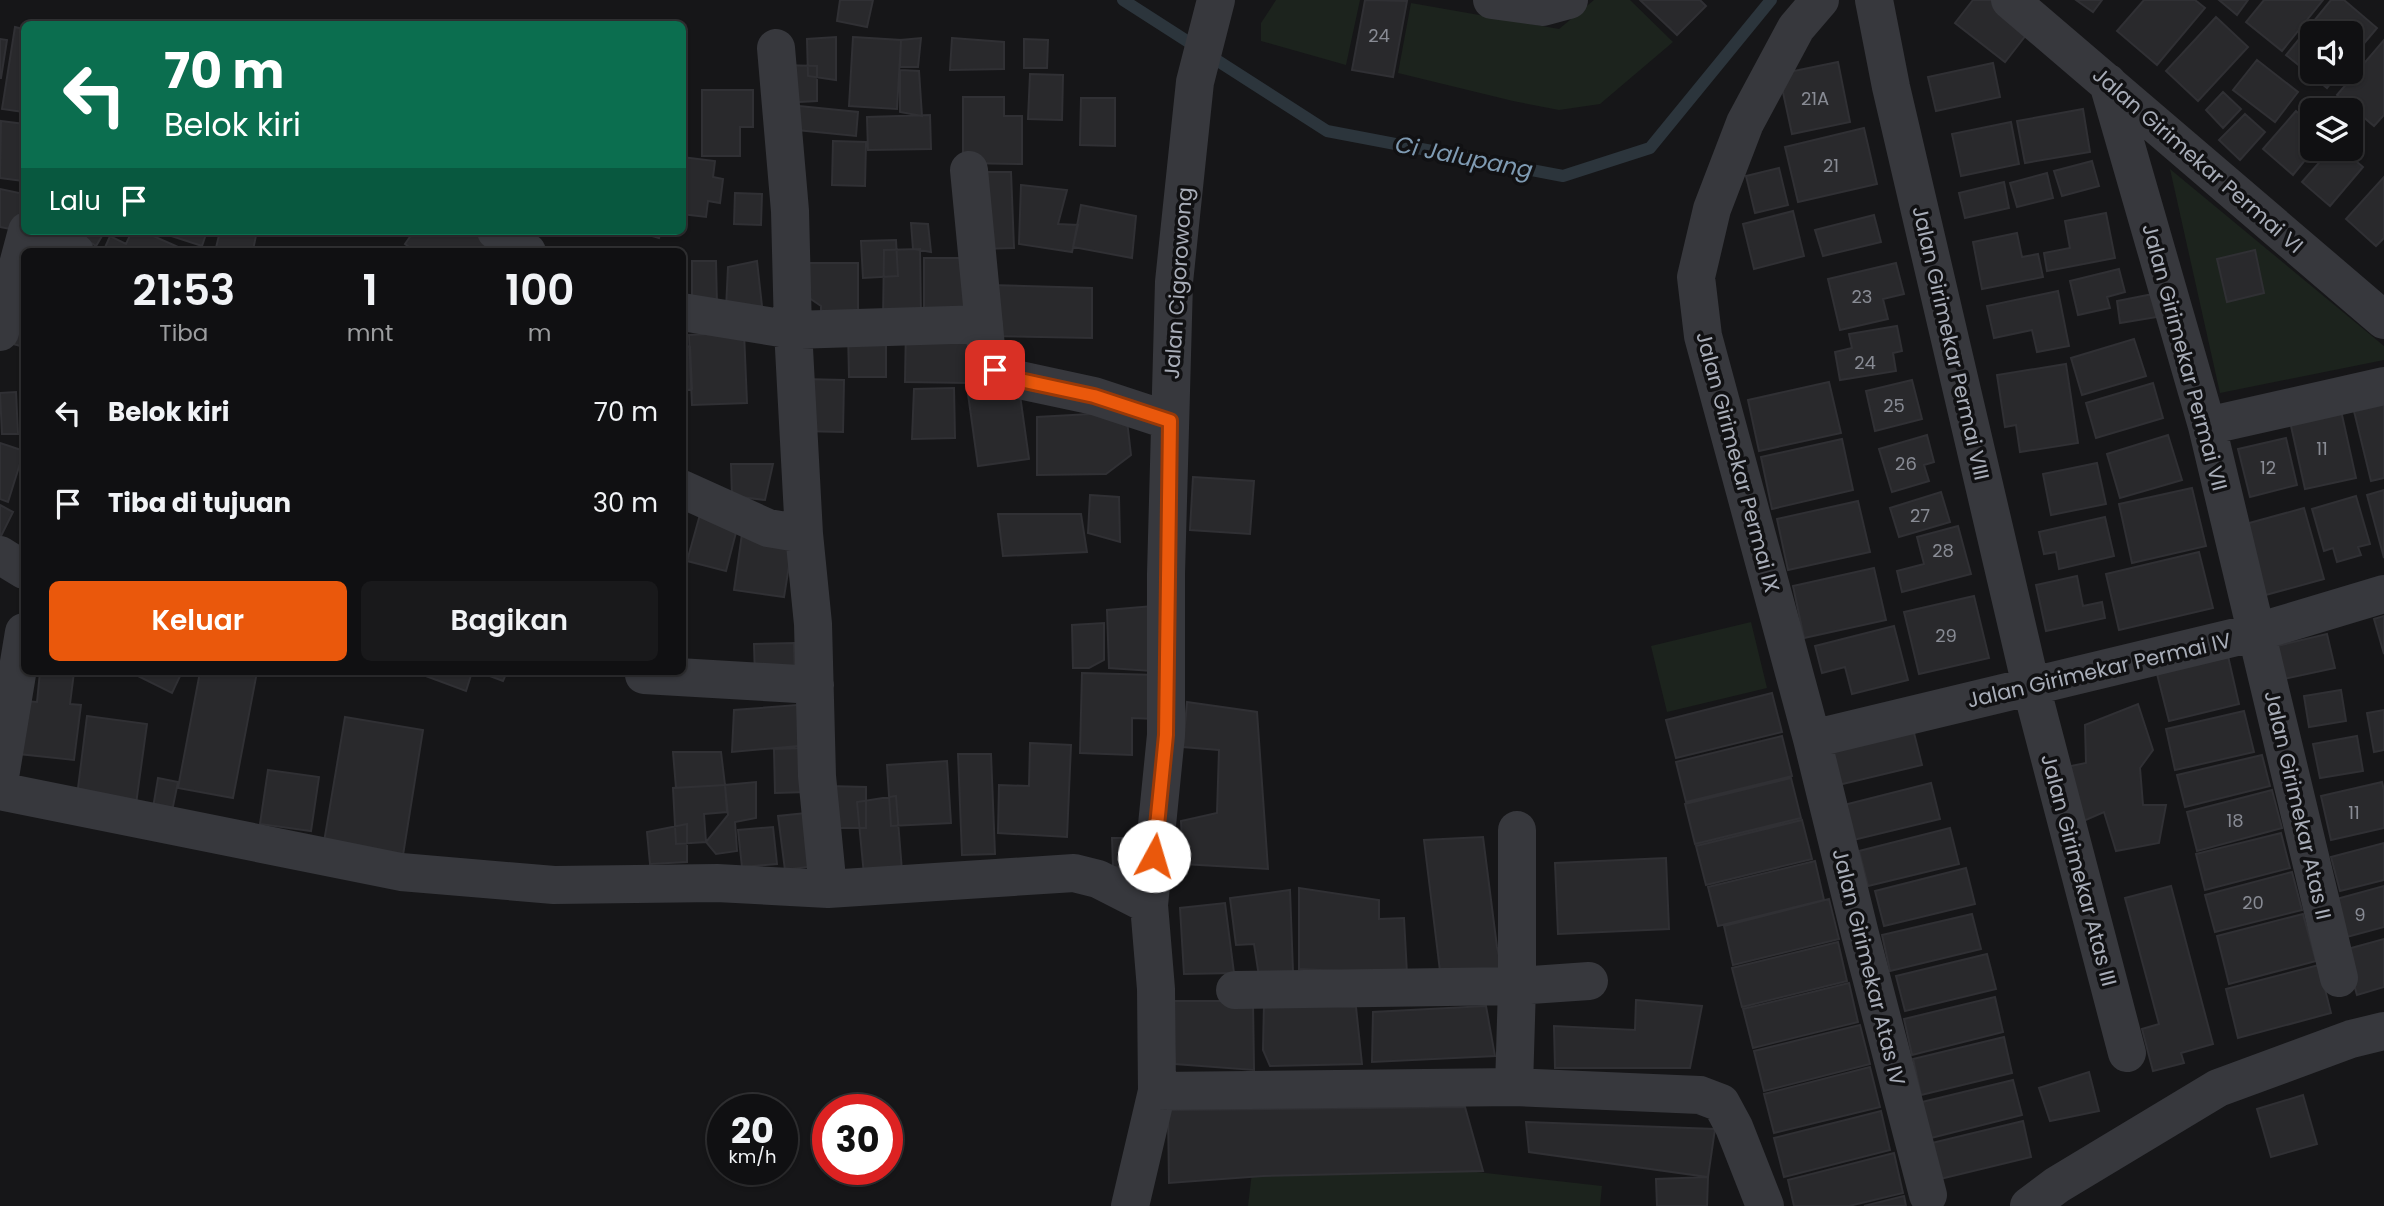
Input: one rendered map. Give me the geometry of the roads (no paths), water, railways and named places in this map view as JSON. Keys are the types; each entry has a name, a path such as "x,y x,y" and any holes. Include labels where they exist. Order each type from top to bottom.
{"street":[{"name":"Jalan Cigorowong","path":"1130,1206 1157,1091 1156,989 1149,905 1166,735 1174,282 1195,82 1216,0"},
{"path":"1492,0 1543,7 1569,0"},
{"name":"Jalan Girimekar Permai IX","path":"1812,738 1703,337 1696,277 1712,209 1745,123 1796,28 1820,0"},
{"name":"Jalan Girimekar Permai VIII","path":"1874,0 1891,88 2031,686"},
{"name":"Jalan Girimekar Permai VI","path":"2010,0 2384,320"},
{"path":"776,48 790,211 793,330 804,534 814,624 817,776 828,889"},
{"name":"Jalan Girimekar Permai VII","path":"2108,83 2207,426 2257,632"},
{"path":"969,170 987,357 995,370 1001,376 1094,396 1170,421"},
{"path":"43,235 68,248"},
{"path":"502,235 521,248"},
{"path":"0,332 21,253"},
{"path":"686,313 793,330 984,324"},
{"path":"2207,426 2384,386"},
{"path":"686,491 768,528 804,534"},
{"path":"0,555 21,568"},
{"name":"Jalan Girimekar Permai IV","path":"1812,738 2257,632 2384,594"},
{"name":"Jalan Girimekar Atas II","path":"2257,632 2339,978"},
{"path":"0,776 21,650"},
{"path":"644,675 815,685"},
{"name":"Jalan Girimekar Atas III","path":"2031,686 2127,1053"},
{"name":"Jalan Girimekar Atas IV","path":"1812,738 1928,1195"},
{"path":"0,791 401,872 554,885 718,883 828,889 1074,873 1098,879 1149,905"},
{"path":"1514,1087 1517,830"},
{"path":"1235,990 1517,986 1589,981"},
{"path":"2029,1206 2057,1185 2218,1088 2351,1039 2384,1031"},
{"path":"1157,1091 1514,1087 1700,1095 1721,1103 1734,1127 1765,1206"}],"waterway":[{"name":"Ci Jalupang","path":"1123,0 1327,131 1563,176 1650,148 1771,0"}]}
